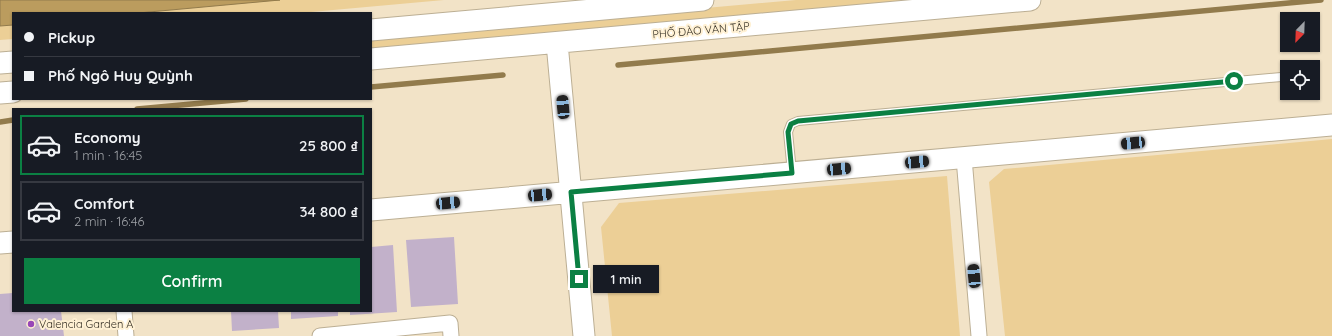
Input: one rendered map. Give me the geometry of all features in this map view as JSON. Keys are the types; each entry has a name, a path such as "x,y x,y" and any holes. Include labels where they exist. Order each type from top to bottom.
{"street":[{"path":"372,30 703,0"},
{"name":"PHỐ ĐÀO VĂN TẬP","path":"372,60 1030,0"},
{"path":"557,43 584,336"},
{"path":"0,63 12,62"},
{"path":"0,93 12,92"},
{"path":"372,210 1332,125"},
{"path":"964,158 979,336"},
{"path":"0,243 12,242"},
{"path":"124,312 126,336"},
{"path":"320,336 450,323 452,336"}],"lane":[{"path":"792,173 788,132 791,124 798,121 1280,77"}],"shaded area":[{"path":"0,0 444,0 311,12 12,12 12,39 0,40"},
{"path":"0,0 280,0 149,12 12,12 12,25 0,26"},
{"path":"796,0 934,0 372,51 372,38"},
{"path":"1332,139 1332,336 1005,336 989,182 1004,169"},
{"path":"947,176 960,336 612,336 601,227 619,203"}],"building":[{"path":"454,237 458,304 411,307 406,240"},
{"path":"393,245 397,312 350,315 350,312 372,312 372,247"},
{"name":"Valencia Garden A","path":"12,293 12,312 61,312 64,336 0,336 0,294"},
{"path":"231,312 278,312 279,328 232,331"},
{"path":"291,312 338,312 338,316 291,319"}],"waterway":[{"path":"618,65 1321,0"},
{"path":"372,87 503,75"},
{"path":"148,108 235,100"},
{"path":"0,122 12,120"}],"place":[{"name":"Valencia Garden A","path":"31,324"}],"route":[{"path":"579,279 571,192 792,173 788,132 791,124 798,121 1234,81"}]}
